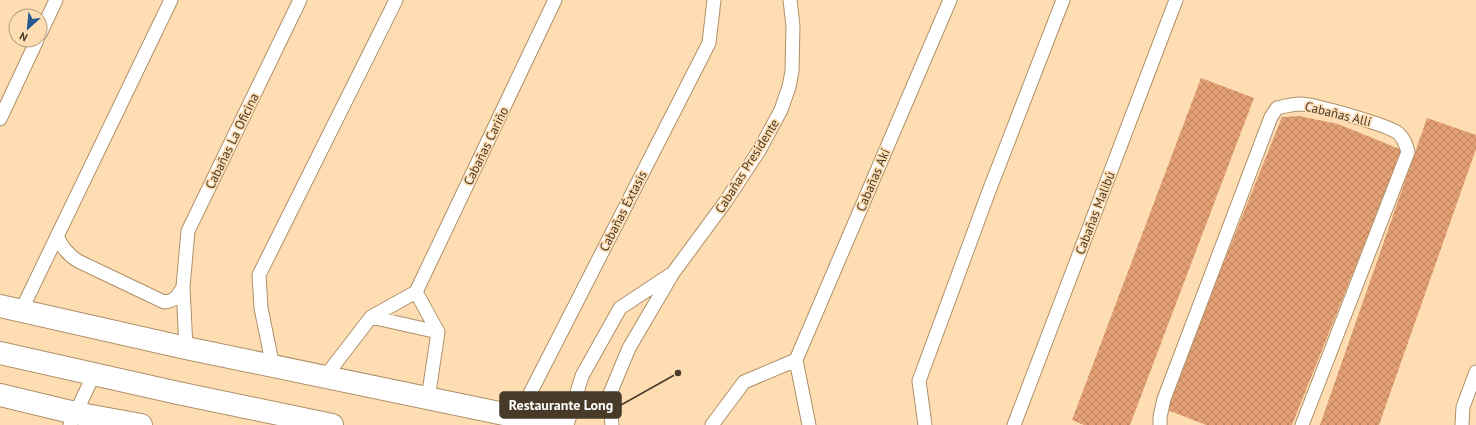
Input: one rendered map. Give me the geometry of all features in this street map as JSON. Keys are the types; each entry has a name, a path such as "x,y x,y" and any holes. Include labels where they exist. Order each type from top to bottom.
{"main road":[{"path":"10,308 273,367 557,425"},
{"path":"0,353 332,425"},
{"path":"0,395 72,419 142,425"}],"lane":[{"path":"48,17 56,0"},
{"path":"10,308 57,236 171,0"},
{"name":"Cabañas La Oficina","path":"186,348 183,287 188,231 300,0"},
{"path":"273,367 261,308 259,275 396,0"},
{"name":"Cabañas Cariño","path":"416,292 555,0"},
{"name":"Cabañas Éxtasis","path":"518,417 708,43 714,0"},
{"name":"Cabañas Presidente","path":"612,425 609,396 629,348 673,273 726,201 760,149 781,110 789,87 792,71 793,26 790,0"},
{"name":"Cabañas Akí","path":"796,360 950,0"},
{"path":"925,425 919,381 988,191 1063,0"},
{"name":"Cabañas Malibú","path":"1014,425 1176,0"},
{"path":"0,119 33,48"},
{"name":"Cabañas Allí","path":"1160,425 1160,417 1164,399 1271,117 1277,108 1288,105 1303,104 1389,128 1399,134 1405,143 1408,152 1302,425"},
{"path":"57,236 61,246 69,256 164,302 170,302 177,297 183,287"},
{"name":"Cabañas Presidente","path":"567,425 582,376 620,308 673,273"},
{"path":"325,377 371,317 416,292 438,332 428,399"},
{"path":"371,317 438,332"},
{"path":"712,425 744,382 796,360 809,425"},
{"path":"1462,425 1463,407 1476,372"},
{"path":"72,419 94,374"}],"building":[{"path":"1201,78 1254,98 1130,425 1084,425 1072,420"},
{"path":"1299,116 1338,124 1402,150 1292,425 1206,425 1165,409 1282,117"},
{"path":"1427,118 1476,135 1476,149 1379,425 1320,425"}],"place":[{"name":"Restaurante Long","path":"678,373"}]}
